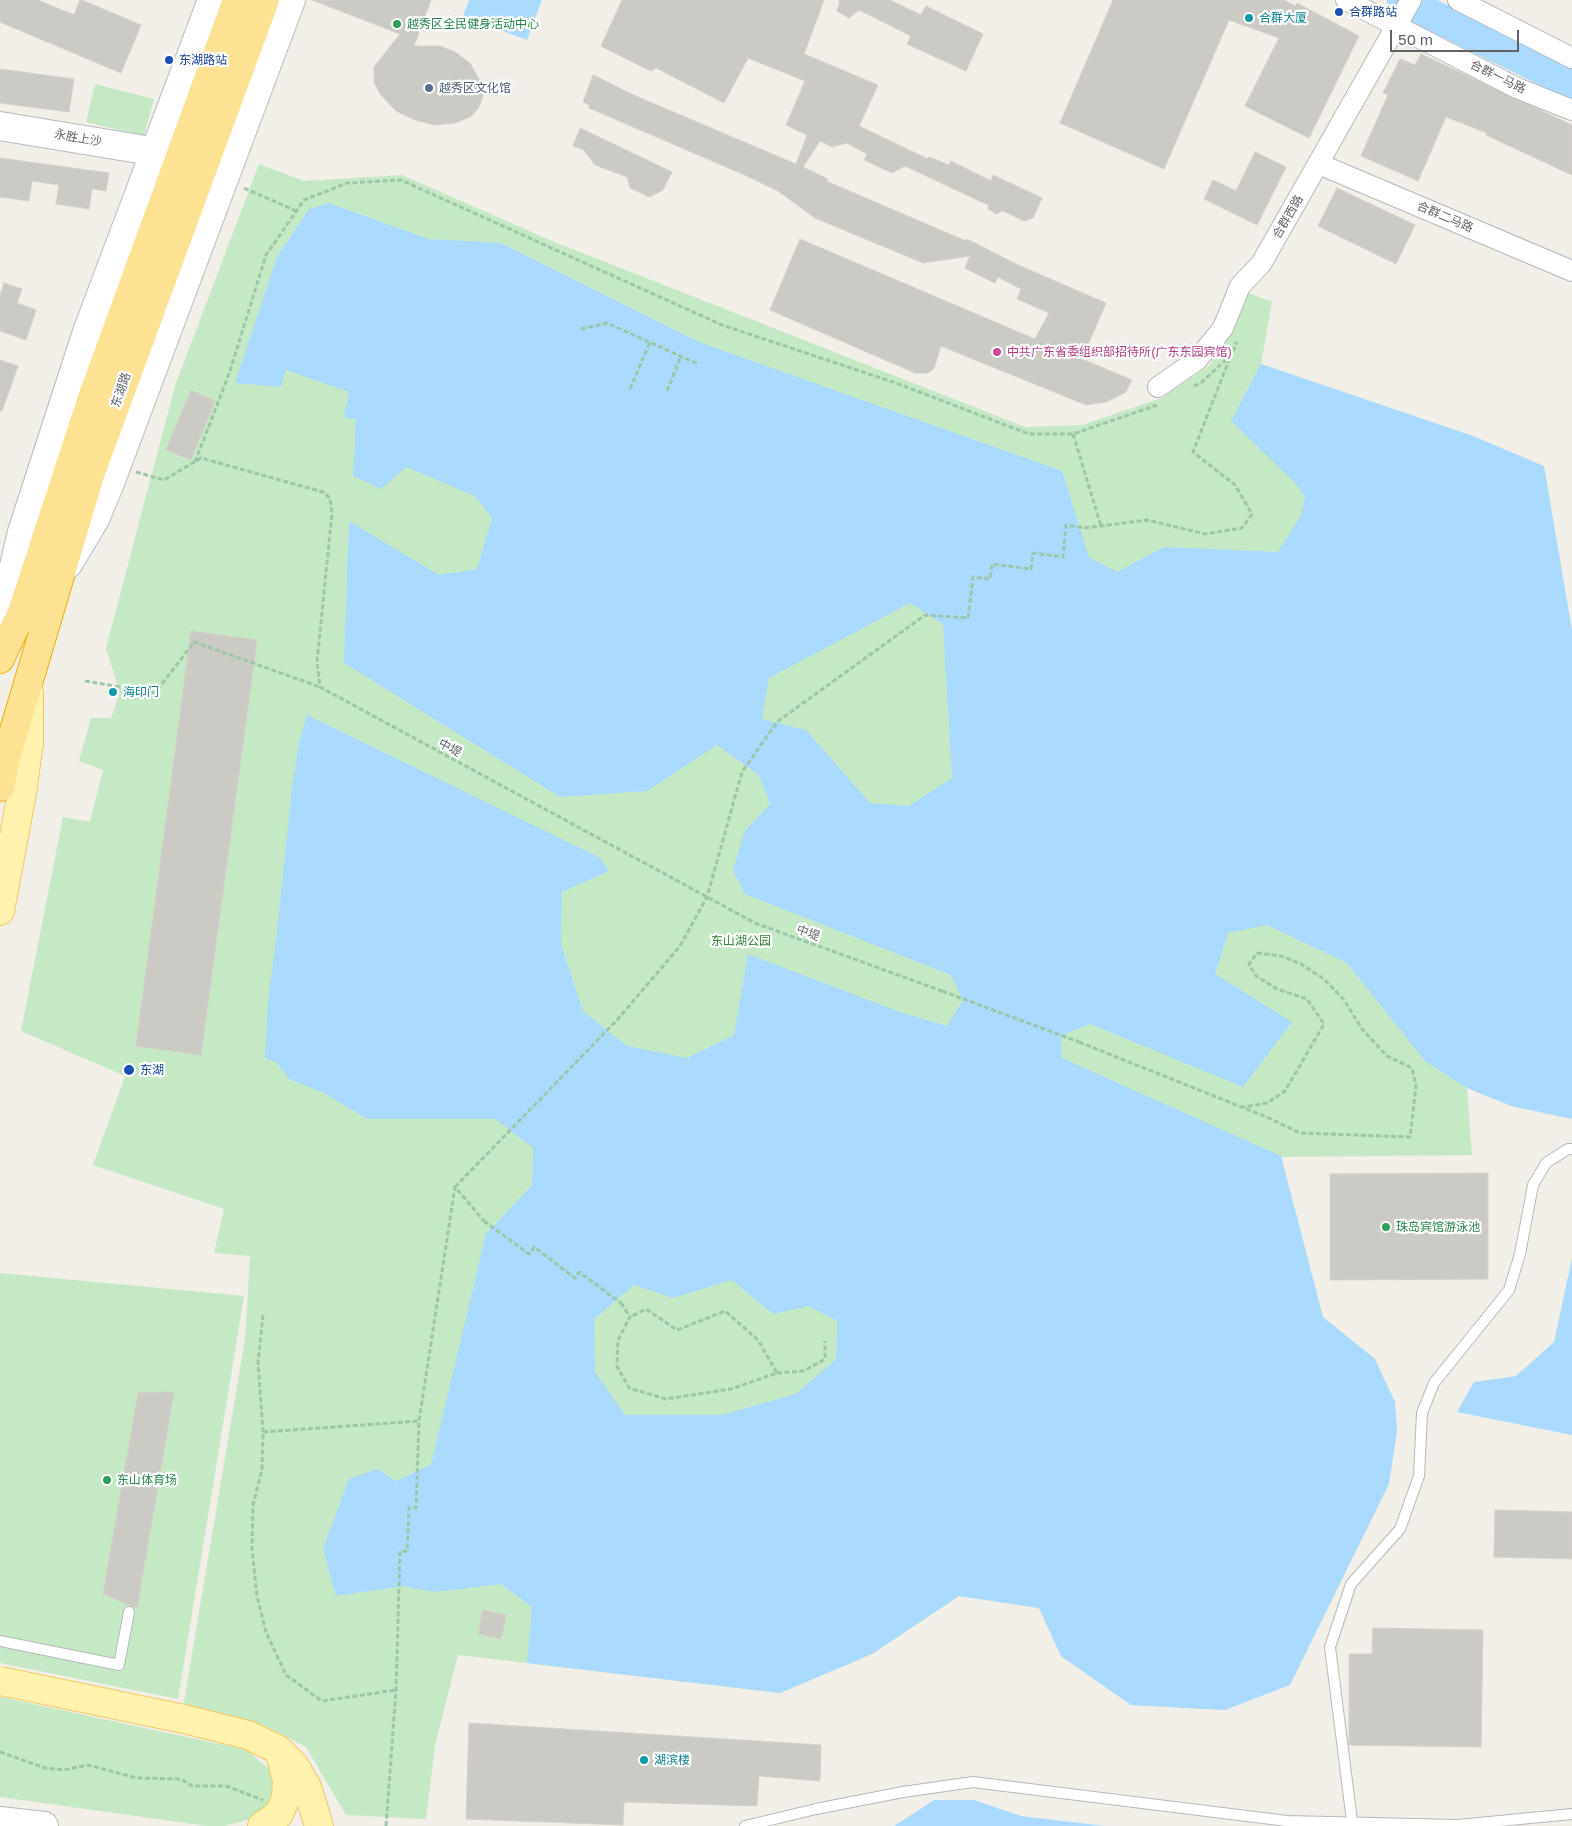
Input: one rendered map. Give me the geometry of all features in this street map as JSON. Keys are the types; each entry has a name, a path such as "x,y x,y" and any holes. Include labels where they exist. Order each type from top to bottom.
{"highway":[{"name":"东湖路","path":"0,659 32,582 78,438 138,268 237,0"},
{"name":"东湖路","path":"0,787 7,754 90,475 265,0"}],"main road":[{"path":"0,625 11,528 156,152 212,0"},
{"path":"62,574 95,519 110,483 291,0"},
{"name":"永胜上沙","path":"0,126 156,152"},
{"path":"0,912 23,785 28,742 29,684"},
{"path":"0,1681 184,1719 248,1735 279,1750 294,1765 307,1787 319,1826"},
{"path":"270,1820 286,1798 287,1780 279,1750"},
{"path":"0,1821 44,1826"}],"street":[{"name":"合群一马路","path":"1346,0 1404,14 1517,88 1572,110"},
{"path":"1458,0 1572,58"},
{"name":"合群西路","path":"1159,395 1197,360 1223,328 1240,286 1261,264 1404,14"},
{"name":"合群二马路","path":"1319,164 1572,271"}],"lane":[{"path":"1352,1821 1330,1647 1351,1584 1400,1529 1419,1476 1422,1413 1434,1384 1509,1290 1520,1254 1533,1185 1546,1163 1568,1149 1572,1149"},
{"path":"0,1641 119,1665 129,1612"},
{"path":"745,1826 816,1809 903,1792 973,1782 1287,1821 1352,1821 1458,1825 1572,1814"}],"path":[{"path":"195,462 229,374 266,255 304,200 347,183 401,180 722,325 896,383 1029,434 1072,434 1159,395"},
{"path":"223,181 249,189 296,211"},
{"path":"581,329 607,323 698,364"},
{"path":"386,1826 396,1690 400,1551 407,1551 409,1508 416,1508 419,1421 455,1187 618,1019 680,946 707,897 742,772 777,722 925,615 968,618 973,577 990,579 992,564 1031,569 1033,553 1063,557 1066,525 1085,528 1147,520 1205,534 1242,528 1252,514 1235,485 1194,452 1238,340"},
{"path":"630,389 650,342"},
{"path":"1185,391 1202,382 1232,355"},
{"path":"667,390 681,356"},
{"path":"1072,434 1101,526"},
{"path":"128,470 164,480 201,458 323,492 330,498 332,513 316,662 320,687"},
{"name":"中堤","path":"85,681 155,693 194,642 320,687 755,923 1079,1042 1300,1133 1410,1137 1416,1086 1412,1068 1388,1056 1362,1029 1344,1000 1324,979 1301,964 1281,956 1257,953 1249,964 1256,976 1277,989 1307,999 1321,1015 1324,1024 1284,1091 1267,1104 1243,1108"},
{"path":"455,1187 484,1221 529,1254 534,1247 575,1278 579,1272 621,1303 630,1317"},
{"path":"777,1373 758,1340 725,1311 677,1330 646,1309 630,1317 618,1340 617,1366 629,1388 666,1399 731,1389 777,1373 804,1371 826,1359 826,1341"},
{"path":"263,1315 258,1364 264,1432 262,1469 253,1505 252,1549 257,1596 266,1632 286,1675 322,1700 396,1690"},
{"path":"264,1432 419,1421"},
{"path":"0,1752 45,1768 64,1770 88,1765 137,1778 180,1779 192,1786 226,1786 259,1797 270,1820"}],"green space":[{"path":"95,84 154,99 144,136 86,122"},
{"name":"东山湖公园","path":"259,164 304,181 402,175 552,241 1025,427 1082,425 1162,398 1210,365 1246,292 1272,302 1261,364 1473,436 1467,1088 1472,1155 1281,1157 1323,1317 1375,1359 1225,1710 1131,1705 1061,1656 1039,1608 959,1596 872,1654 780,1693 458,1655 435,1746 426,1819 346,1815 306,1747 263,1725 183,1708 245,1339 250,1256 214,1253 224,1209 93,1165 125,1076 21,1031 63,817 90,822 103,770 79,761 91,718 111,718 120,693 106,648 175,386"},
{"name":"东山体育场","path":"0,1273 244,1296 178,1699 0,1663"},
{"path":"0,1697 247,1750 271,1771 276,1799 251,1819 224,1826 207,1826 0,1797"}],"water":[{"path":"469,0 542,0 527,40 463,16"},
{"name":"东山湖公园","path":"329,203 428,239 501,243 699,342 1062,471 1089,557 1117,572 1164,547 1278,552 1301,515 1305,497 1295,483 1231,421 1261,364 1473,436 1544,466 1572,630 1572,1119 1511,1106 1467,1088 1425,1061 1347,963 1267,925 1228,933 1215,974 1292,1022 1243,1087 1090,1024 1061,1036 1062,1058 1281,1156 1323,1317 1375,1359 1395,1402 1397,1431 1389,1484 1290,1685 1225,1710 1131,1705 1061,1656 1039,1608 959,1596 872,1654 780,1693 527,1663 532,1607 501,1584 435,1592 403,1586 336,1596 323,1549 349,1479 377,1469 396,1481 431,1465 486,1234 532,1185 533,1148 495,1119 367,1119 324,1093 289,1079 276,1062 265,1058 268,1001 292,787 299,743 307,715 599,857 609,871 562,892 561,945 583,1011 627,1046 687,1058 734,1035 748,954 900,1012 947,1026 963,1000 951,975 745,894 733,871 744,832 770,804 759,775 717,745 647,791 560,797 344,663 349,521 439,575 477,569 492,518 475,496 406,467 381,489 353,476 356,419 344,417 349,392 286,370 281,387 235,383 277,257 309,209","holes":["910,603 943,624 952,778 909,806 870,803 806,730 762,719 769,678","732,1280 773,1314 809,1306 837,1321 836,1359 796,1394 722,1415 625,1415 595,1372 594,1319 634,1285 673,1298"]},
{"path":"1572,1258 1572,1435 1457,1412 1474,1382 1516,1376 1554,1342"},
{"path":"934,1800 974,1800 1021,1816 1105,1826 894,1826"}],"building":[{"path":"0,0 38,0 74,15 80,0 82,0 141,25 121,73 0,22"},
{"name":"越秀区文化馆","path":"312,0 431,0 414,46 440,46 455,52 470,63 479,79 483,96 478,109 470,117 455,123 435,125 415,120 396,111 380,94 374,82 374,67 400,34"},
{"path":"622,0 824,0 804,54 878,85 859,126 928,159 929,157 949,165 951,161 991,181 993,175 1042,198 1033,218 1024,221 1003,211 996,214 988,209 988,205 905,166 892,173 864,160 867,154 847,143 832,147 820,141 803,167 828,179 826,181 966,241 967,239 1016,264 1106,303 1082,359 1132,380 1126,392 1106,402 1086,405 941,346 934,368 928,373 915,373 770,310 800,239 1035,339 1049,313 1017,299 1021,289 998,277 995,283 965,268 970,256 923,263 815,218 778,191 747,176 589,108 590,105 583,102 593,75 638,97 796,164 807,135 786,125 805,81 748,58 724,103 656,68 651,71 601,46"},
{"path":"838,0 890,0 921,15 926,6 983,34 966,71 907,44 911,36 859,10 849,18 837,11 840,1"},
{"path":"1113,0 1284,0 1296,6 1297,3 1359,36 1309,138 1245,106 1279,38 1229,20 1164,169 1060,123"},
{"path":"1421,54 1572,125 1572,175 1486,135 1487,133 1446,117 1418,181 1361,156 1388,95 1383,93 1400,59 1415,65"},
{"path":"0,69 74,79 69,112 0,103"},
{"path":"580,128 672,172 663,190 649,197 630,188 627,177 595,165 584,150 573,146"},
{"path":"1255,152 1286,167 1257,225 1204,199 1213,180 1236,191"},
{"path":"0,158 109,173 106,191 92,189 89,209 56,204 59,185 32,181 29,201 0,197"},
{"path":"1337,188 1415,225 1396,264 1318,226"},
{"path":"4,283 22,289 17,303 36,310 26,340 0,331 0,295"},
{"path":"0,360 18,366 2,411 0,411"},
{"path":"191,390 215,401 191,460 166,450"},
{"path":"191,631 257,640 201,1055 136,1046"},
{"path":"1488,1173 1488,1279 1330,1280 1330,1174"},
{"path":"174,1392 137,1608 103,1594 138,1393"},
{"path":"1495,1510 1572,1512 1572,1559 1494,1557"},
{"path":"483,1610 506,1615 501,1639 478,1634"},
{"path":"1373,1628 1483,1630 1481,1747 1349,1745 1349,1654 1372,1654"},
{"name":"湖滨楼","path":"469,1723 821,1745 820,1781 759,1776 757,1806 624,1802 623,1825 466,1819"}],"waterway":[{"path":"1402,0 1572,84"}],"place":[{"name":"合群路站","path":"1339,12"},
{"name":"合群大厦","path":"1249,18"},
{"name":"越秀区全民健身活动中心","path":"397,24"},
{"name":"东湖路站","path":"169,60"},
{"name":"越秀区文化馆","path":"429,88"},
{"name":"中共广东省委组织部招待所(广东东园宾馆)","path":"997,352"},
{"name":"海印门","path":"113,692"},
{"name":"东湖","path":"129,1070"},
{"name":"珠岛宾馆游泳池","path":"1386,1227"},
{"name":"东山体育场","path":"107,1480"},
{"name":"湖滨楼","path":"644,1760"}]}
